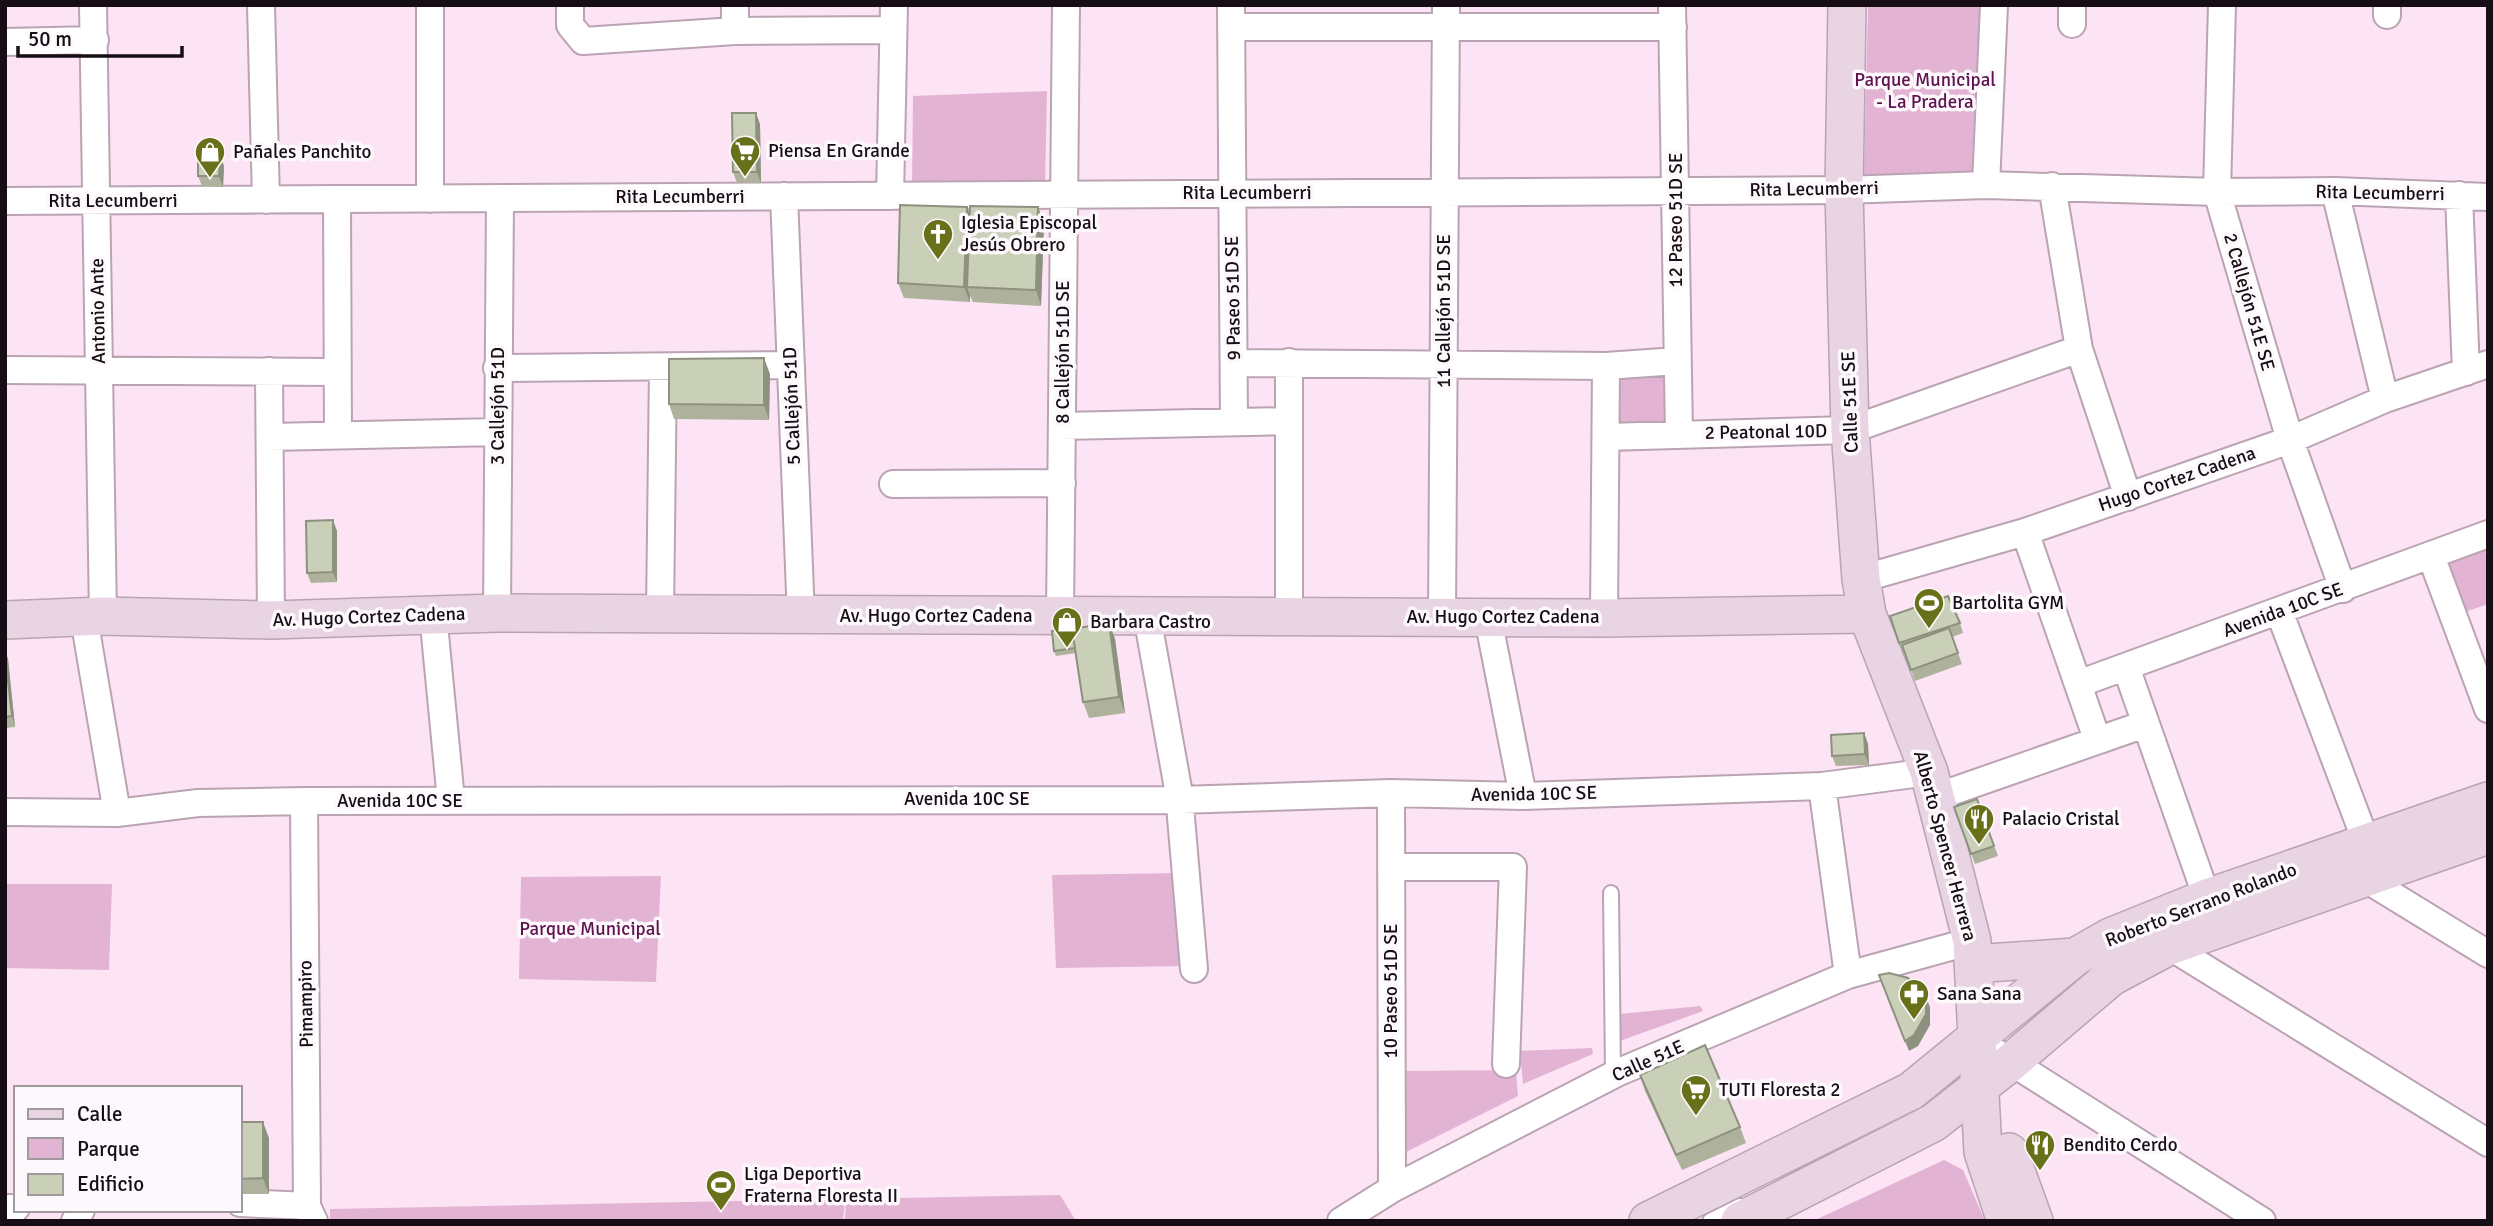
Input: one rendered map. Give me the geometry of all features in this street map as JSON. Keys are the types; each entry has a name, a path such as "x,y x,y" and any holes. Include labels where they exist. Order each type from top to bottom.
{"street":[{"name":"Antonio Ante","path":"93,5 99,370 94,617 117,813"},
{"path":"261,5 266,200"},
{"path":"430,5 430,199"},
{"path":"570,5 570,25 574,34 583,40 735,32 893,18 890,195"},
{"path":"735,5 735,32"},
{"name":"8 Callejón 51D SE","path":"1060,615 1066,5"},
{"path":"1844,190 1847,5"},
{"path":"1986,185 1994,5"},
{"name":"2 Callejón 51E SE","path":"2222,5 2217,192 2290,440 2343,589"},
{"path":"1231,16 1673,16"},
{"name":"9 Paseo 51D SE","path":"1231,16 1234,422"},
{"name":"11 Callejón 51D SE","path":"1443,616 1446,16"},
{"name":"12 Paseo 51D SE","path":"1673,16 1679,435"},
{"path":"5,42 95,40"},
{"name":"Rita Lecumberri","path":"5,201 1844,190 1986,185 2217,192 2335,191 2488,197"},
{"path":"2052,186 2079,349 2128,497"},
{"name":"Calle 51E SE","path":"1844,190 1850,430 1861,579 1867,614"},
{"path":"2335,191 2385,399"},
{"path":"2459,195 2477,368"},
{"name":"5 Callejón 51D","path":"784,196 801,617"},
{"name":"3 Callejón 51D","path":"498,613 497,368 500,198"},
{"path":"337,199 338,435"},
{"name":"2 Peatonal 10D","path":"1606,438 1850,430 2079,349"},
{"path":"1234,363 1606,366 1677,361"},
{"path":"1289,362 1289,617"},
{"path":"497,368 791,365"},
{"path":"1604,618 1606,366"},
{"path":"660,614 663,368"},
{"name":"Hugo Cortez Cadena","path":"1861,579 2025,532 2128,497 2290,440 2385,399 2477,368"},
{"path":"5,370 337,372"},
{"path":"269,371 271,620"},
{"path":"1062,426 1289,421"},
{"path":"270,437 497,432"},
{"path":"892,484 1062,483"},
{"path":"2025,532 2097,739"},
{"name":"Avenida 10C SE","path":"2078,684 2488,534"},
{"path":"2431,555 2488,709"},
{"path":"2279,611 2365,861 2488,954"},
{"name":"Av. Hugo Cortez Cadena","path":"5,620 94,617 271,620 498,613 801,617 1060,615 1489,618 1867,614"},
{"path":"433,614 451,800"},
{"name":"Alberto Spencer Herrera","path":"1867,614 1932,785 1973,952 1987,1058 2006,1144 2034,1221"},
{"path":"1147,616 1179,800 1194,969"},
{"path":"1489,618 1523,796"},
{"path":"2126,667 2207,898"},
{"name":"Avenida 10C SE","path":"5,813 117,813 198,803 304,801 1179,800 1391,793 1523,796 1932,785 2145,724"},
{"path":"1822,786 1848,975"},
{"name":"10 Paseo 51D SE","path":"1381,1204 1391,793"},
{"name":"Pimampiro","path":"304,801 310,1213"},
{"name":"Roberto Serrano Rolando","path":"1648,1221 1911,1091 1987,1058 2111,977 2169,946 2365,861 2488,801"},
{"name":"Roberto Serrano Rolando","path":"1740,1221 1933,1123 2074,957 2110,937 2207,898 2488,835"},
{"path":"1391,867 1513,867 1506,1064"},
{"path":"2169,946 2488,1143"},
{"path":"1973,952 2074,957"},
{"name":"Calle 51E","path":"1341,1221 1381,1204 1613,1075 1848,975 1973,952"},
{"path":"1987,1058 2262,1221"},
{"name":"Alberto Spencer Herrera","path":"1987,1058 1983,1152 2006,1221"},
{"path":"242,1203 310,1213"}],"lane":[{"name":"Roberto Serrano Rolando","path":"1672,1221 1910,1103 1987,1058 2075,967 2111,944 2488,809"},
{"name":"Roberto Serrano Rolando","path":"1710,1221 1918,1116 1987,1058 2107,971 2168,939 2488,826"},
{"path":"1611,893 1613,1075"}],"green space":[{"name":"Parque Municipal - La Pradera","path":"1868,5 1988,5 1981,176 1864,176"},
{"path":"1047,91 1045,186 912,189 913,96"},
{"path":"1677,361 1679,435 1606,437 1606,366"},
{"path":"2488,548 2488,604 2462,613 2447,562"},
{"path":"1179,873 1189,966 1056,968 1052,875"},
{"name":"Parque Municipal","path":"661,876 656,982 519,979 521,877"},
{"path":"5,884 112,884 109,970 5,968"},
{"path":"1700,1006 1703,1011 1620,1041 1620,1014"},
{"path":"1592,1048 1593,1054 1523,1084 1520,1051"},
{"path":"1516,1070 1518,1096 1404,1153 1404,1071"},
{"path":"1944,1160 1963,1170 1985,1221 1813,1221"},
{"path":"1060,1195 1076,1221 845,1221 846,1199"},
{"path":"845,1199 843,1221 330,1221 330,1209"}],"building":[{"path":"732,113 756,113 757,172 733,172"},
{"path":"198,155 220,156 219,176 198,176"},
{"name":"Iglesia Episcopal Jesús Obrero","path":"900,205 967,207 964,287 898,283"},
{"path":"970,206 1038,207 1036,290 967,287"},
{"path":"764,358 764,405 669,404 669,359"},
{"path":"333,520 333,572 307,573 306,521"},
{"name":"Bartolita GYM","path":"1948,596 1960,623 1899,643 1890,616"},
{"path":"1109,623 1119,697 1083,702 1072,629"},
{"name":"Barbara Castro","path":"1074,628 1075,648 1054,651 1052,631"},
{"path":"1949,628 1958,653 1911,670 1902,645"},
{"path":"5,655 12,716 5,717"},
{"path":"1864,733 1865,754 1832,756 1831,735"},
{"path":"1977,799 1994,846 1971,854 1954,807"},
{"name":"Sana Sana","path":"1889,973 1908,978 1926,997 1926,1014 1914,1035 1905,1041 1879,975"},
{"name":"TUTI Floresta 2","path":"1705,1045 1740,1127 1676,1155 1640,1075"},
{"path":"242,1122 263,1122 263,1178 242,1179"}],"place":[{"name":"Piensa En Grande","path":"745,178"},
{"name":"Pañales Panchito","path":"210,179"},
{"name":"Iglesia Episcopal Jesús Obrero","path":"938,261"},
{"name":"Bartolita GYM","path":"1929,630"},
{"name":"Barbara Castro","path":"1067,649"},
{"name":"Palacio Cristal","path":"1979,846"},
{"name":"Sana Sana","path":"1914,1021"},
{"name":"TUTI Floresta 2","path":"1696,1117"},
{"name":"Bendito Cerdo","path":"2040,1172"},
{"name":"Liga Deportiva Fraterna Floresta II","path":"721,1212"}]}
